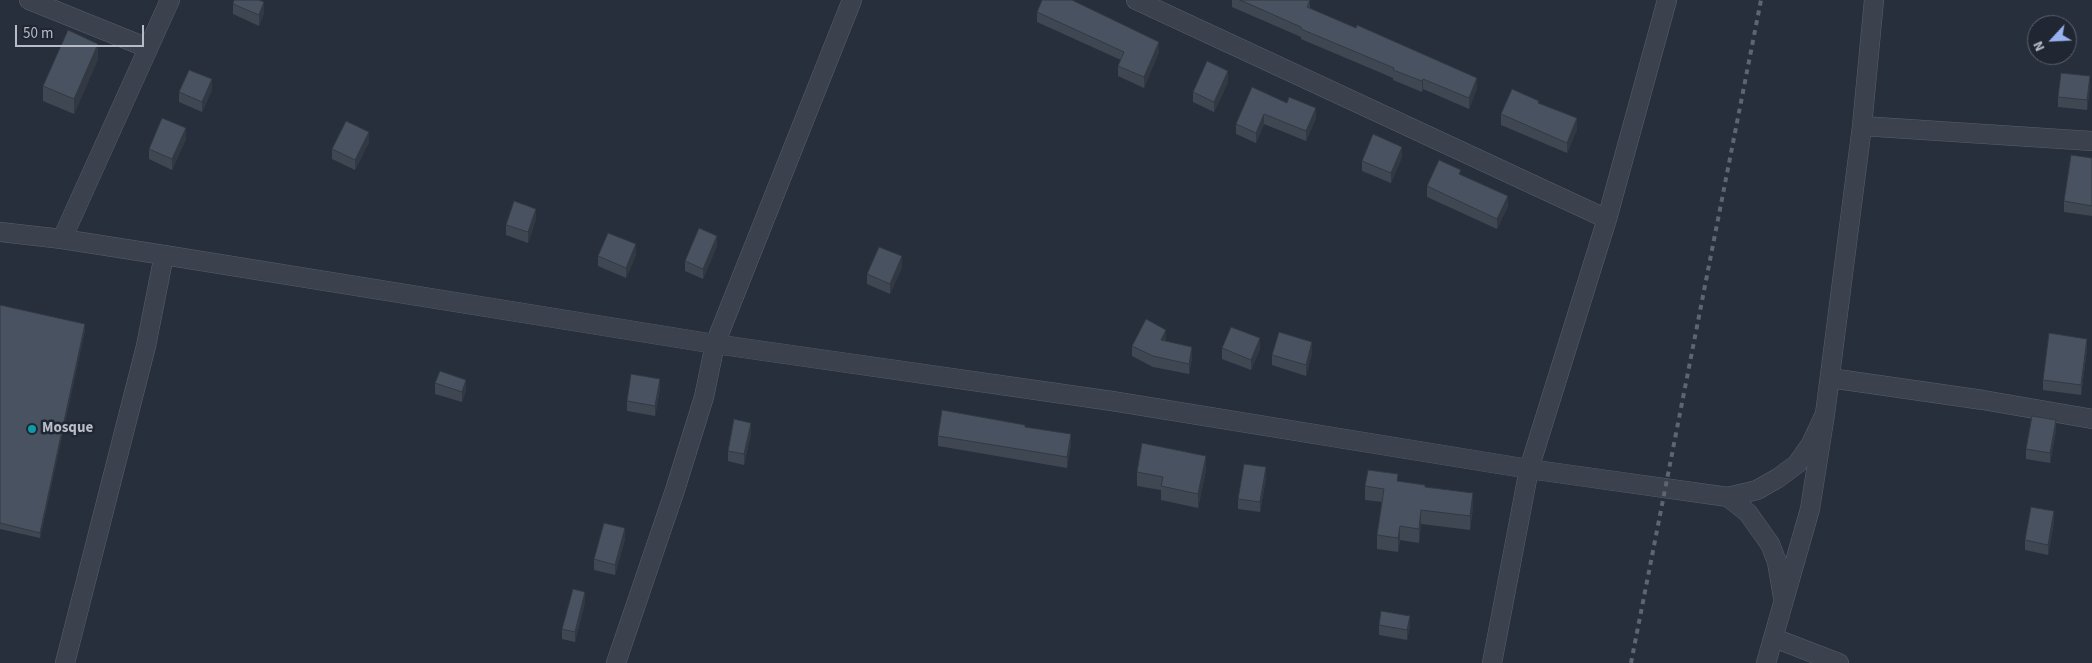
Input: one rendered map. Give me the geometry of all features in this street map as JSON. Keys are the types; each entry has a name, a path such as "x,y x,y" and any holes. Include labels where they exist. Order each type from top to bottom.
{"street":[{"path":"29,0 148,48"},
{"path":"62,239 170,0"},
{"path":"616,663 675,490 704,397 715,344 852,0"},
{"path":"1136,0 1607,219"},
{"path":"1492,663 1529,469 1607,219 1667,0"},
{"path":"1766,663 1810,509 1830,378 1862,126 1874,0"},
{"path":"1862,126 2092,140"},
{"path":"0,232 62,239 715,344 1112,401 1529,469 1728,497 1757,490 1797,464 1811,444 1825,414"},
{"path":"65,663 146,346 164,255"},
{"path":"1830,378 2092,418"},
{"path":"1728,497 1748,513 1770,544 1776,562 1784,603"},
{"path":"1774,638 1839,663"}],"building":[{"path":"234,0 259,0 264,2 259,15 233,4"},
{"path":"1042,0 1072,0 1159,42 1144,77 1118,66 1124,52 1037,12"},
{"path":"1240,0 1310,0 1307,7 1356,28 1357,25 1477,78 1469,98 1423,79 1422,81 1393,70 1394,68 1301,29 1301,27"},
{"path":"68,30 98,44 74,99 43,86"},
{"path":"1207,61 1228,71 1214,102 1193,92"},
{"path":"189,70 212,79 202,102 179,92"},
{"path":"2061,73 2090,76 2087,100 2058,97"},
{"path":"1252,87 1287,103 1289,97 1316,108 1306,131 1264,114 1256,133 1236,124"},
{"path":"1512,89 1539,101 1538,103 1577,118 1567,143 1501,114"},
{"path":"162,118 186,128 172,159 149,149"},
{"path":"346,121 369,132 355,160 332,149"},
{"path":"1373,134 1402,147 1391,173 1362,161"},
{"path":"2071,155 2092,158 2092,206 2064,201"},
{"path":"1439,160 1461,170 1459,174 1508,196 1497,219 1427,186"},
{"path":"514,201 536,209 528,232 506,225"},
{"path":"699,228 717,236 703,269 685,261"},
{"path":"608,233 636,244 626,268 598,256"},
{"path":"879,247 902,256 890,284 867,274"},
{"name":"Mosque","path":"0,305 85,324 40,533 0,523"},
{"path":"1146,319 1166,330 1161,340 1192,347 1189,364 1153,356 1132,346"},
{"path":"1231,327 1260,338 1251,360 1222,348"},
{"path":"1279,332 1312,342 1306,365 1272,355"},
{"path":"2049,333 2087,339 2081,385 2043,380"},
{"path":"440,371 466,380 462,392 435,383"},
{"path":"631,374 660,379 655,406 627,401"},
{"path":"942,410 1025,425 1025,427 1071,434 1067,457 938,436"},
{"path":"2032,416 2056,420 2050,453 2026,449"},
{"path":"734,419 751,423 744,454 728,451"},
{"path":"1142,443 1206,456 1198,494 1161,486 1163,477 1137,472"},
{"path":"1244,464 1266,467 1260,502 1238,499"},
{"path":"1368,470 1398,474 1397,481 1425,485 1425,487 1473,493 1470,516 1421,510 1419,529 1400,526 1398,538 1377,535 1384,489 1365,486"},
{"path":"2031,507 2054,511 2048,545 2025,540"},
{"path":"604,523 625,528 615,565 594,559"},
{"path":"573,589 585,592 575,632 562,629"},
{"path":"1381,611 1410,616 1407,630 1379,625"}],"railway":[{"path":"1631,663 1761,0"}],"place":[{"name":"Mosque","path":"32,429"}]}
